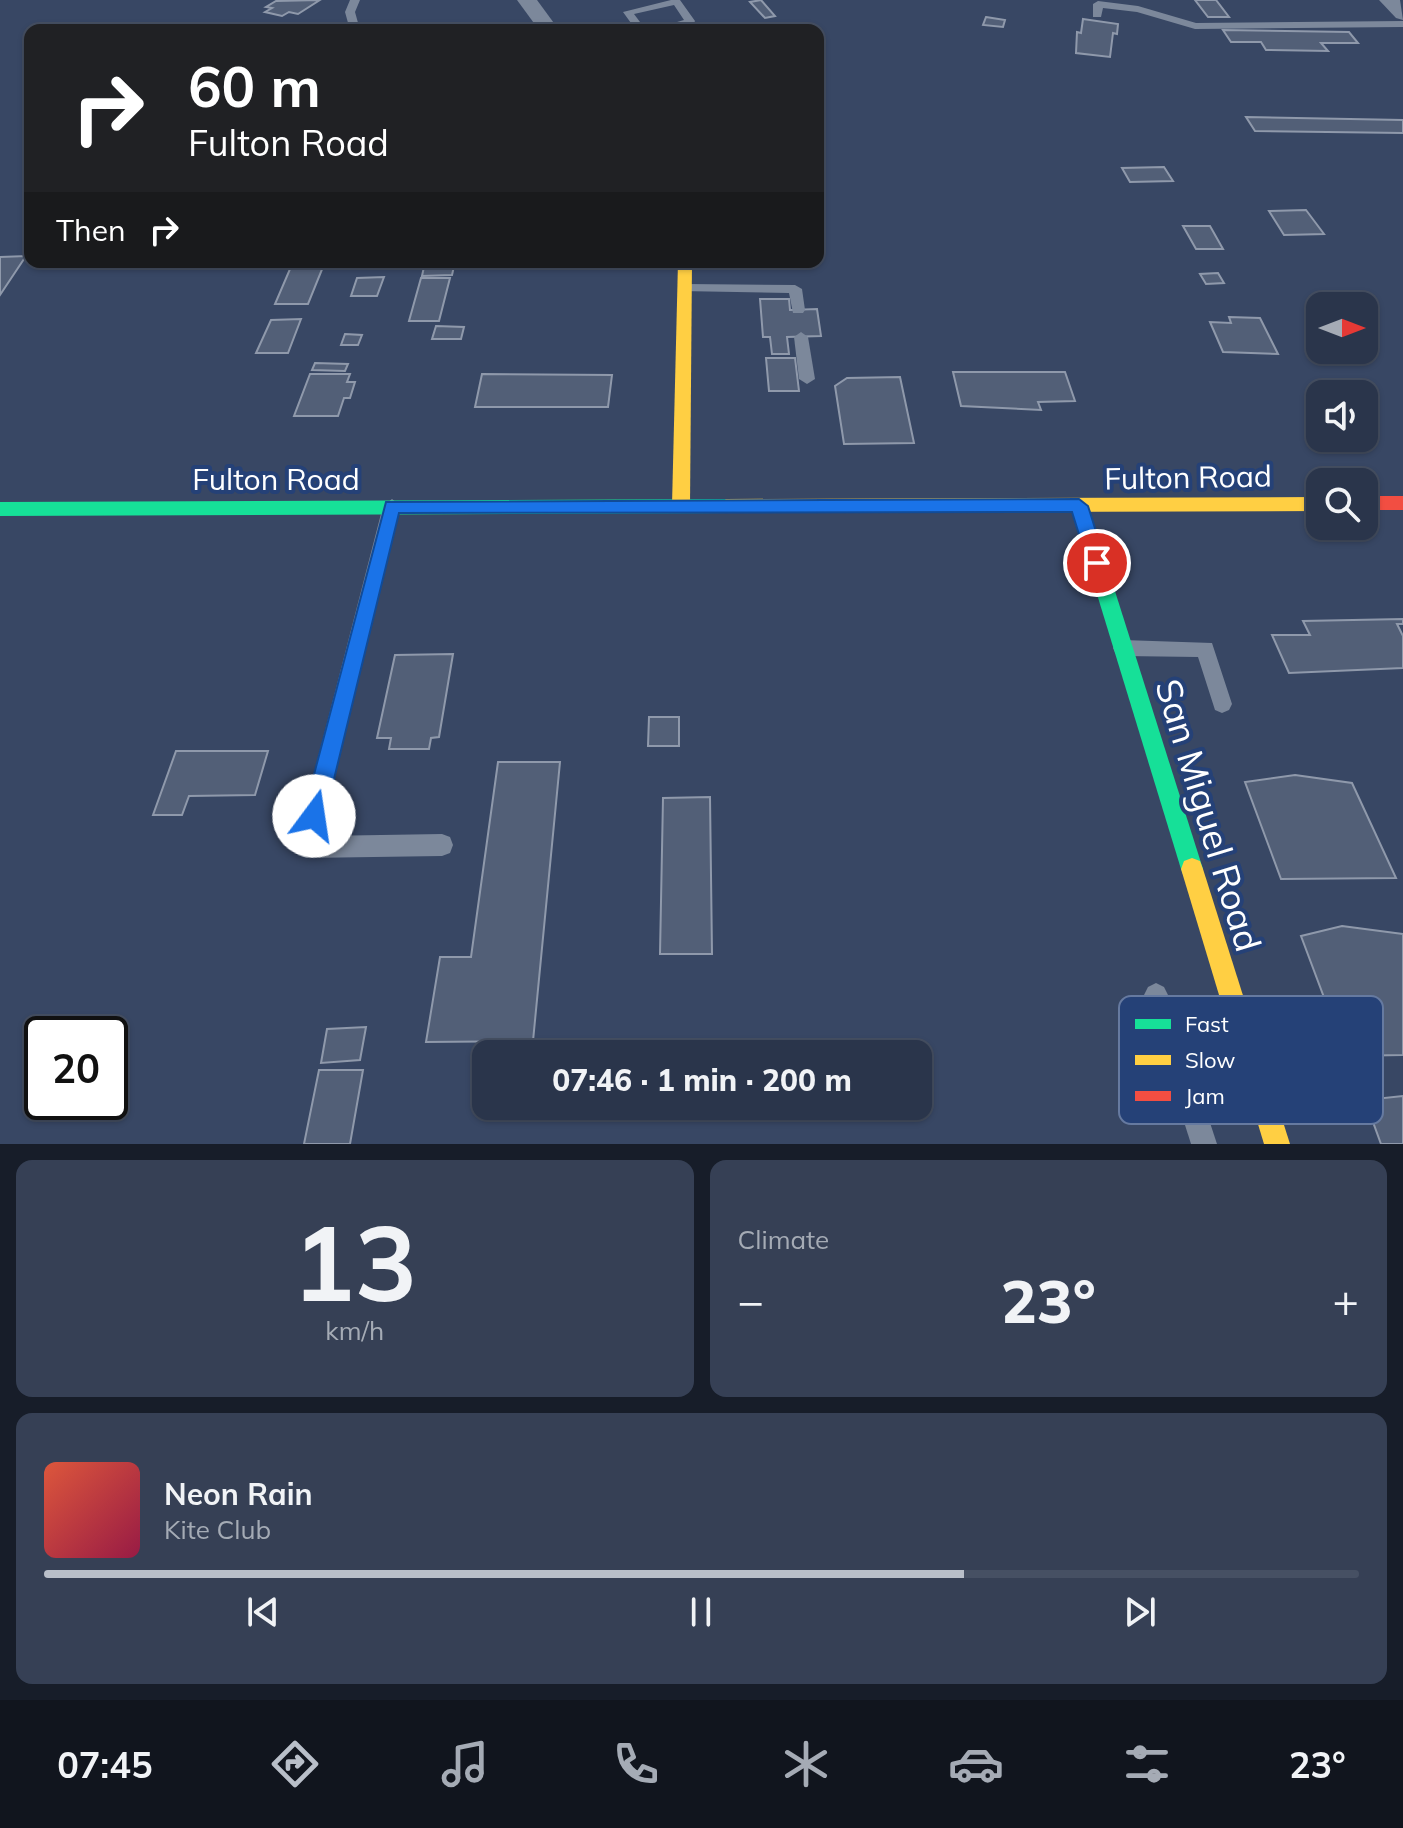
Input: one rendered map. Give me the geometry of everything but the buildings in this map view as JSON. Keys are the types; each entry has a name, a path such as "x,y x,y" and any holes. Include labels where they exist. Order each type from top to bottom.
{"main road":[{"path":"681,505 685,268"},
{"path":"1378,503 1403,503"},
{"name":"Fulton Road","path":"0,509 1306,504"},
{"name":"San Miguel Road","path":"1079,506 1231,996"},
{"name":"San Miguel Road","path":"1271,1124 1277,1144"}],"street":[{"path":"527,0 545,24"},
{"path":"1389,0 1403,14"}],"lane":[{"path":"353,24 350,12 355,0"},
{"path":"637,24 628,12 676,2 690,21 678,24"},
{"path":"1097,15 1098,4 1138,9 1195,26 1403,24"},
{"path":"685,288 795,289 798,310"},
{"path":"801,337 807,379"},
{"path":"392,506 306,847 442,845"},
{"path":"1123,648 1205,649 1222,704"},
{"path":"1198,1124 1204,1144"}],"traffic: fast":[{"path":"0,509 726,506"},
{"path":"1079,506 1192,869"}],"traffic: slow":[{"path":"681,505 685,268"},
{"path":"726,506 1306,504"},
{"path":"1192,869 1231,996"},
{"path":"1271,1124 1277,1144"}],"traffic: jam":[{"path":"1378,503 1403,503"}],"route":[{"path":"314,816 392,506 1079,506 1097,563"}]}
